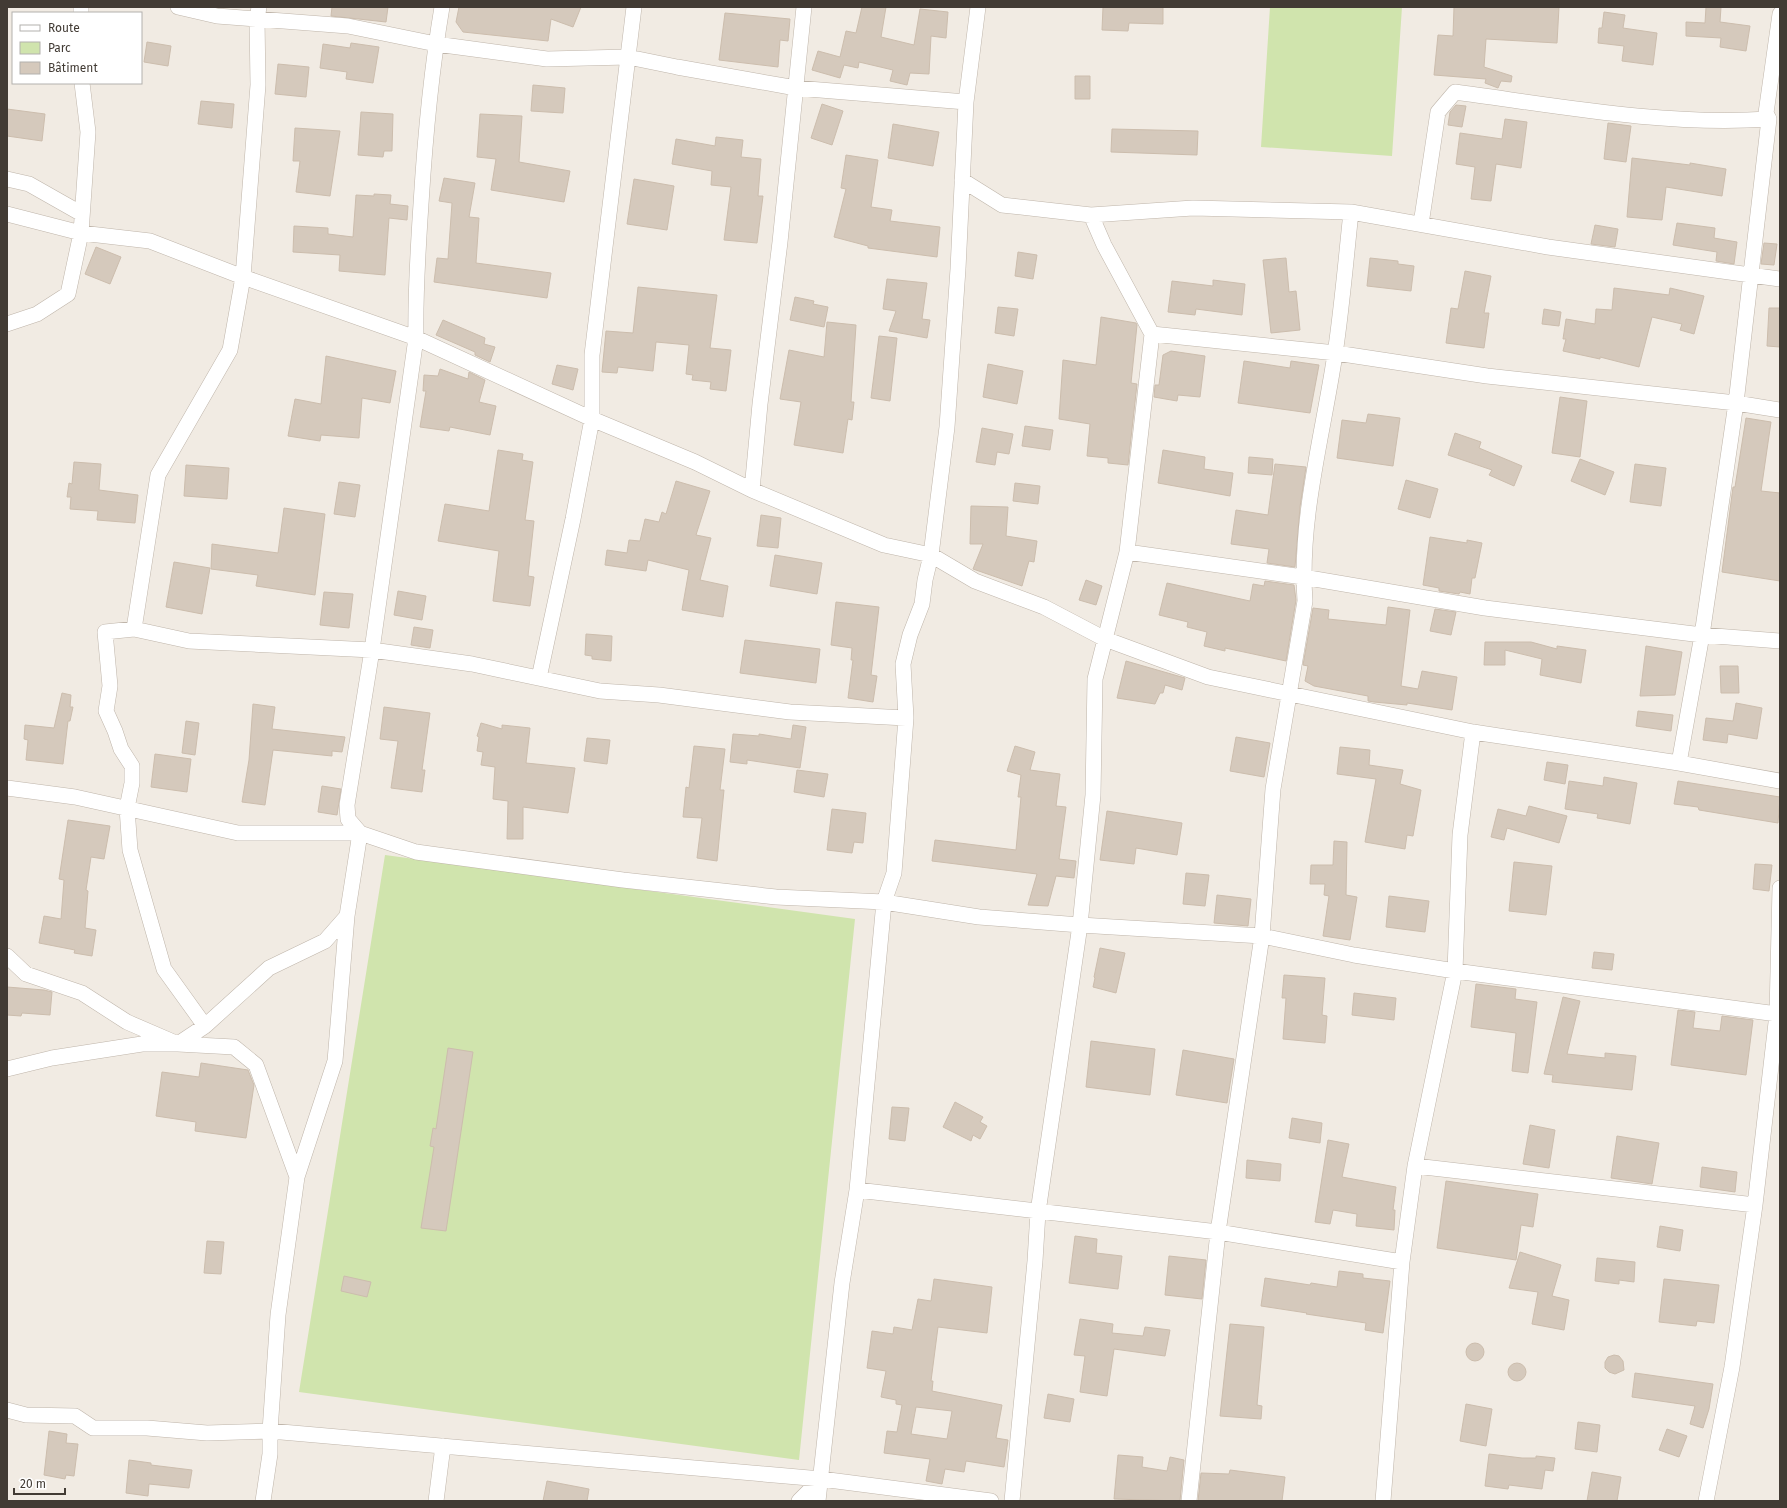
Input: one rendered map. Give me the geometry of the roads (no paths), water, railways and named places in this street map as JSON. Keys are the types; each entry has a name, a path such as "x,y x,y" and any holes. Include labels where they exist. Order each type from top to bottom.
{"street":[{"path":"178,7 217,16 258,13 348,26 436,44 547,59 628,57 796,88 966,102"},
{"path":"263,1501 270,1454 270,1430 278,1315 298,1177 334,1061 347,916 360,833 348,819 347,805 372,650 416,338 415,294 424,154 436,44 442,7"},
{"path":"539,678 573,519 592,419 592,356 615,175 634,7"},
{"path":"752,490 760,404 780,242 804,7"},
{"path":"818,1501 842,1282 857,1190 884,902 894,872 906,718 902,664 910,635 922,604 925,580 931,555 947,427 958,269 966,102 978,7"},
{"path":"134,629 158,475 230,350 243,277 258,84 258,13"},
{"path":"1678,763 1702,635 1736,403 1750,276 1772,116 1780,14"},
{"path":"7,324 37,314 68,294 81,233 88,132 82,84"},
{"path":"1421,224 1438,112 1456,92 1630,115 1727,122 1772,116"},
{"path":"7,179 29,184 82,214"},
{"path":"962,180 1002,205 1091,215 1193,208 1350,212 1548,247 1780,279"},
{"path":"1189,1501 1218,1232 1262,936 1273,789 1305,601 1303,577 1309,511 1336,353 1350,212"},
{"path":"7,214 81,233 150,241 243,277 416,338 592,419 695,462 752,490 884,545 931,555 975,581 1044,607 1105,639 1208,677 1474,732 1678,763 1780,781"},
{"path":"1012,1501 1036,1261 1038,1212 1080,925 1093,795 1095,679 1127,552 1152,334 1106,251 1091,215"},
{"path":"1152,334 1336,353 1487,376 1736,403 1780,410"},
{"path":"1127,552 1303,577 1485,608 1702,635 1780,641"},
{"path":"205,1026 164,969 130,850 127,808 132,783 132,766 121,749 106,711 110,686 105,632 134,629 189,641 372,650 472,664 600,691 659,695 790,712 906,718"},
{"path":"1383,1501 1402,1262 1415,1166 1456,972 1460,835 1474,732"},
{"path":"7,788 75,797 238,833 360,833 416,852 624,880 776,897 884,902 979,917 1080,925 1262,936 1354,955 1456,972 1778,1014"},
{"path":"1706,1501 1732,1367 1755,1205 1778,1014 1780,888"},
{"path":"178,1044 205,1026 269,968 325,941 347,916"},
{"path":"7,956 26,974 82,993 127,1022 178,1044"},
{"path":"7,1069 52,1058 142,1044 234,1047 256,1065 298,1177"},
{"path":"1415,1166 1755,1205"},
{"path":"857,1190 1218,1232 1402,1262"},
{"path":"7,1410 26,1415 75,1416 93,1428 147,1428 207,1433 270,1430 821,1479 991,1501"},
{"path":"436,1501 443,1446"},
{"path":"799,1501 821,1479"}]}
